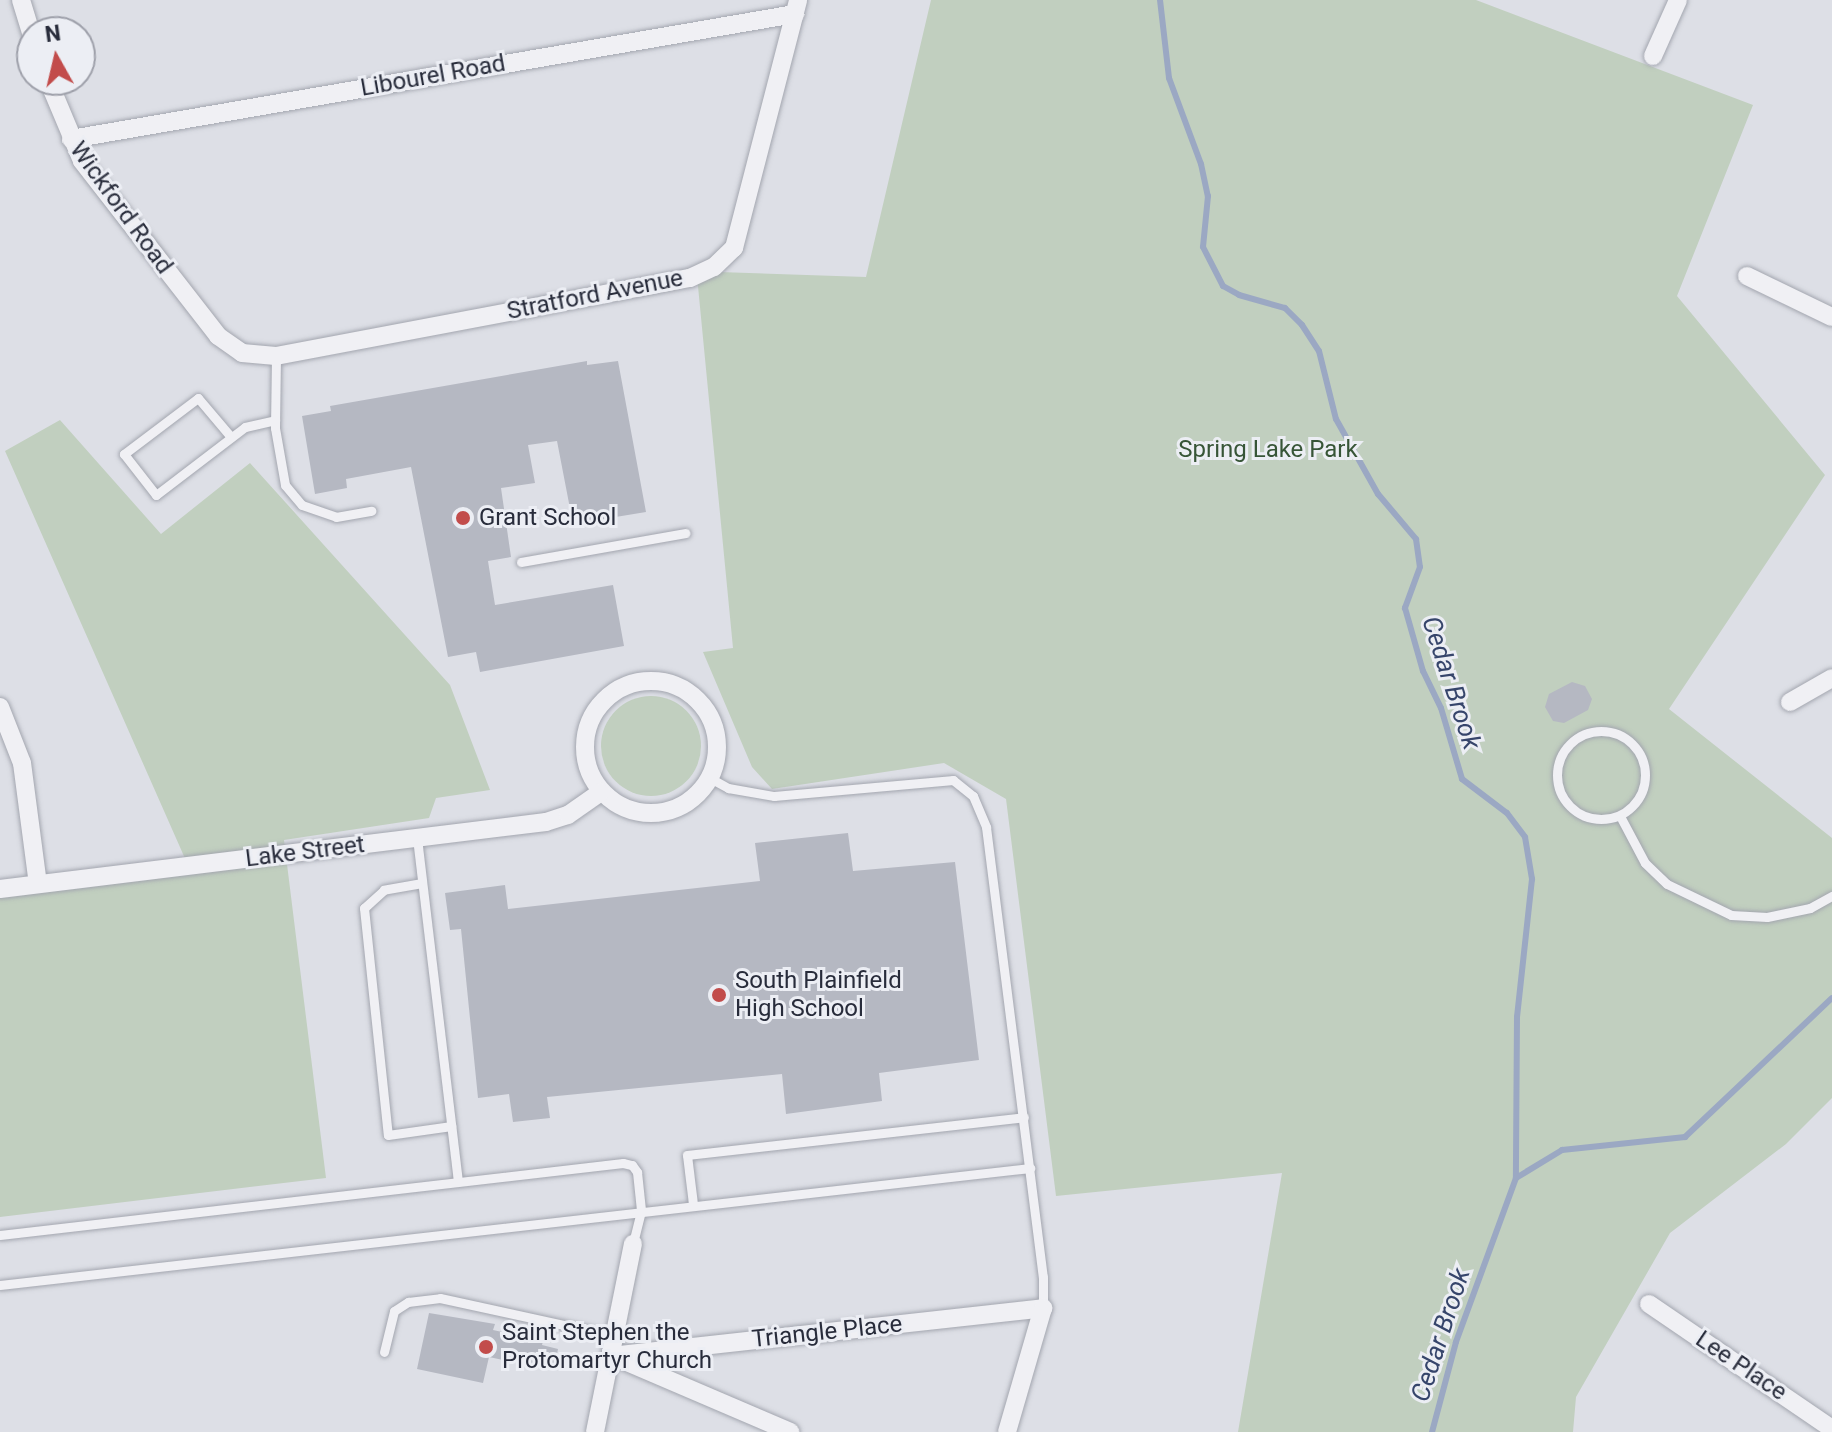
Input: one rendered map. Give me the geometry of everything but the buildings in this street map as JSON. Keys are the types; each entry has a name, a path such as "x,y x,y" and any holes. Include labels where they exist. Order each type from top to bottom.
{"street":[{"path":"1653,56 1678,0"},
{"name":"Libourel Road","path":"71,139 796,7"},
{"name":"Stratford Avenue","path":"242,353 276,356 690,278 714,267 734,248 796,7"},
{"name":"Wickford Road","path":"54,96 82,161 218,336 242,353"},
{"path":"1747,276 1832,317"},
{"path":"1790,702 1832,678"},
{"path":"662,681 688,691 707,712 717,738 717,757 710,778 687,803 652,813 615,804 601,792 591,776 584,748 590,720 597,707 607,696 633,683 662,681"},
{"path":"0,707 7,735 22,763 38,884"},
{"name":"Lake Street","path":"0,889 557,819 601,792"},
{"path":"595,1432 633,1244"},
{"name":"Lee Place","path":"1649,1304 1832,1429"},
{"path":"1007,1432 1043,1308"},
{"name":"Triangle Place","path":"611,1356 1043,1308"},
{"path":"611,1356 790,1432"}],"lane":[{"path":"276,356 275,420 285,485 302,505 336,517 371,511"},
{"path":"231,437 198,398 124,454 156,495 245,427 275,420"},
{"path":"521,562 685,533"},
{"path":"1593,731 1610,731 1626,738 1638,749 1645,764 1646,781 1639,800 1620,816 1607,820 1587,817 1573,809 1562,797 1557,781 1558,764 1565,749 1577,738 1593,731"},
{"path":"710,778 728,788 774,796 953,780 973,796 986,827 1043,1277 1043,1308"},
{"path":"1620,816 1645,863 1667,884 1731,915 1767,917 1810,908 1832,896"},
{"path":"417,838 458,1182"},
{"path":"422,883 384,890 364,908 388,1135 451,1126"},
{"path":"693,1204 687,1155 1024,1117"},
{"path":"0,1235 623,1163 632,1165 637,1172 641,1211 633,1244"},
{"path":"0,1285 1030,1168"},
{"path":"384,1352 394,1311 408,1302 440,1298 615,1336"}],"green space":[{"name":"Spring Lake Park","path":"931,0 1476,0 1753,105 1677,296 1825,475 1669,709 1832,838 1832,1098 1786,1144 1670,1233 1576,1397 1573,1432 1238,1432 1282,1173 1056,1196 1006,799 944,763 772,789 752,767 703,652 733,648 697,276 719,272 866,277"},
{"path":"60,420 161,534 250,463 450,685 490,790 436,798 429,818 284,840 326,1178 0,1217 0,886 187,863 5,451"},
{"path":"651,696 670,700 686,711 697,727 701,746 697,765 686,781 670,792 651,796 632,792 616,781 605,765 601,746 605,727 616,711 632,700"}],"waterway":[{"name":"Cedar Brook","path":"1160,0 1169,78 1201,164 1208,196 1203,247 1223,286 1239,295 1285,308 1302,325 1319,351 1336,419 1378,494 1416,539 1420,567 1405,608 1423,671 1441,708 1462,779 1507,813 1525,837 1532,879 1517,1017 1516,1178 1456,1342 1432,1432"},
{"path":"1516,1178 1562,1150 1685,1137 1832,998"}],"place":[{"name":"Grant School","path":"463,518"},
{"name":"South Plainfield High School","path":"719,995"},
{"name":"Saint Stephen the Protomartyr Church","path":"486,1347"}]}
